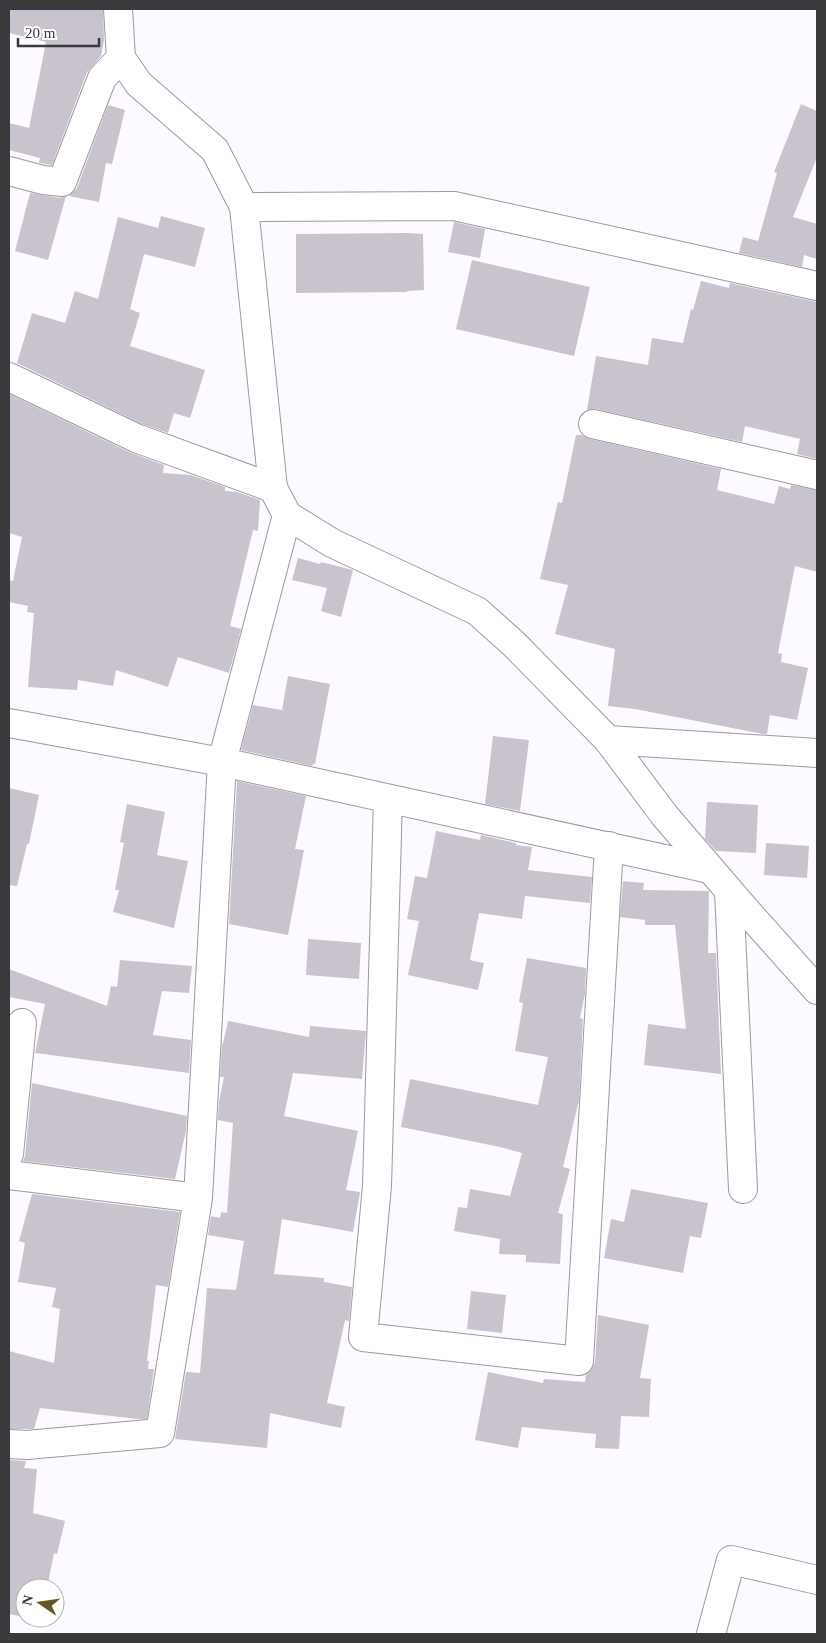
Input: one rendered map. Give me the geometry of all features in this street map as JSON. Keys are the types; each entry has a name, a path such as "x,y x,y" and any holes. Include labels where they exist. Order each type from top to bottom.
{"street":[{"path":"118,9 121,58 139,84 215,150 244,207 273,488 287,515 332,543 477,611 514,644 608,740 665,816 817,990"},
{"path":"9,171 43,180 62,182 102,78 121,58"},
{"path":"244,207 454,206 817,286"},
{"path":"9,377 136,438 273,488"},
{"path":"593,424 817,475"},
{"path":"9,1444 26,1445 160,1433 198,1198 222,762 287,515"},
{"path":"9,723 222,762 710,869"},
{"path":"608,740 817,753"},
{"path":"388,799 376,1186 363,1337 579,1361 609,846"},
{"path":"729,891 743,1189"},
{"path":"9,1154 22,1023"},
{"path":"9,1175 198,1198"},
{"path":"711,1634 730,1560 817,1580"}],"building":[{"path":"9,9 103,9 104,40 101,56 87,72 52,165 39,163 40,158 9,150 9,123 29,128 46,42 9,33"},
{"path":"801,104 817,111 817,157 793,217 817,224 817,259 804,255 802,267 739,253 743,237 758,241 777,173 774,172"},
{"path":"108,105 125,110 112,164 106,163 99,202 69,196 77,188"},
{"path":"30,193 60,198 66,196 48,260 15,251"},
{"path":"161,216 205,228 195,267 144,254 130,309 140,313 130,346 205,370 190,418 174,413 168,433 142,424 17,363 32,313 65,323 75,291 98,299 118,217 158,228"},
{"path":"454,222 485,229 480,258 448,252"},
{"path":"296,234 423,234 424,290 407,292 296,293"},
{"path":"472,260 590,287 574,356 456,329"},
{"path":"701,281 729,288 730,283 817,302 817,459 797,454 800,439 745,426 742,442 596,409 587,410 596,356 648,365 652,338 683,343 691,309 693,310"},
{"path":"9,394 129,452 164,465 163,473 191,475 225,487 225,491 237,492 260,500 258,531 253,530 230,626 241,629 229,673 178,657 168,687 116,670 113,686 78,680 77,690 28,687 34,613 27,612 28,606 9,602 9,580 13,581 22,537 9,533"},
{"path":"576,435 721,469 717,490 774,504 779,486 790,489 791,485 817,490 817,572 795,566 778,653 782,654 781,662 808,668 797,720 770,715 767,734 763,734 635,709 608,706 615,649 555,634 568,585 540,579 558,502 562,503"},
{"path":"298,558 353,570 341,617 321,611 327,588 292,580"},
{"path":"288,676 330,684 315,764 312,766 241,750 253,705 282,710"},
{"path":"493,736 529,740 520,811 485,804"},
{"path":"237,781 306,796 295,849 304,850 288,935 229,924"},
{"path":"9,788 39,795 29,844 27,844 17,886 9,885"},
{"path":"707,802 758,805 756,853 716,851 705,839"},
{"path":"127,804 165,812 157,855 188,861 174,928 113,912 119,890 115,890 124,843 120,842"},
{"path":"436,831 480,840 481,835 516,843 516,845 532,847 528,870 592,877 590,903 525,896 522,919 479,913 470,960 484,963 478,990 408,975 419,921 407,919 415,876 427,878"},
{"path":"766,843 809,846 807,878 764,875"},
{"path":"623,881 644,883 643,890 709,891 708,953 716,953 721,1074 644,1065 648,1024 686,1029 675,925 645,925 645,920 620,917"},
{"path":"308,939 361,943 359,979 306,975"},
{"path":"527,958 586,968 585,994 580,1018 583,1019 579,1100 563,1167 570,1169 558,1213 563,1214 560,1264 526,1262 526,1255 499,1254 500,1239 454,1231 458,1207 467,1208 470,1189 510,1196 522,1153 401,1127 410,1079 538,1105 548,1057 515,1051 523,1003 519,1002"},
{"path":"120,960 192,966 189,993 162,991 153,1035 191,1040 189,1073 35,1053 45,1004 9,997 9,969 107,1006 111,986 117,987"},
{"path":"228,1021 309,1037 310,1026 366,1031 362,1079 293,1073 284,1116 358,1131 346,1190 360,1192 353,1232 282,1219 274,1274 324,1278 324,1282 352,1287 349,1321 345,1320 327,1403 345,1407 341,1428 270,1413 267,1448 175,1439 186,1372 200,1373 207,1288 236,1290 244,1241 208,1235 211,1216 220,1218 221,1212 227,1213 233,1123 218,1120 219,1101 224,1077 220,1077 222,1044"},
{"path":"32,1083 187,1116 186,1131 175,1179 23,1161"},
{"path":"631,1189 708,1203 701,1238 690,1236 683,1273 604,1258 611,1219 624,1222"},
{"path":"32,1194 180,1212 168,1287 156,1285 147,1361 149,1361 148,1369 154,1369 147,1419 40,1408 34,1429 9,1429 9,1351 54,1363 60,1309 52,1307 56,1288 18,1282 25,1243 19,1241"},
{"path":"471,1291 506,1295 502,1333 467,1329"},
{"path":"598,1315 649,1325 640,1378 651,1379 649,1417 621,1416 619,1449 595,1448 596,1434 522,1427 518,1448 475,1440 488,1372 543,1383 544,1379 585,1382 586,1375 592,1369 595,1362"},
{"path":"9,1460 26,1461 24,1468 37,1469 33,1513 65,1521 57,1554 54,1553 49,1578 15,1578 15,1615 9,1614"}]}
